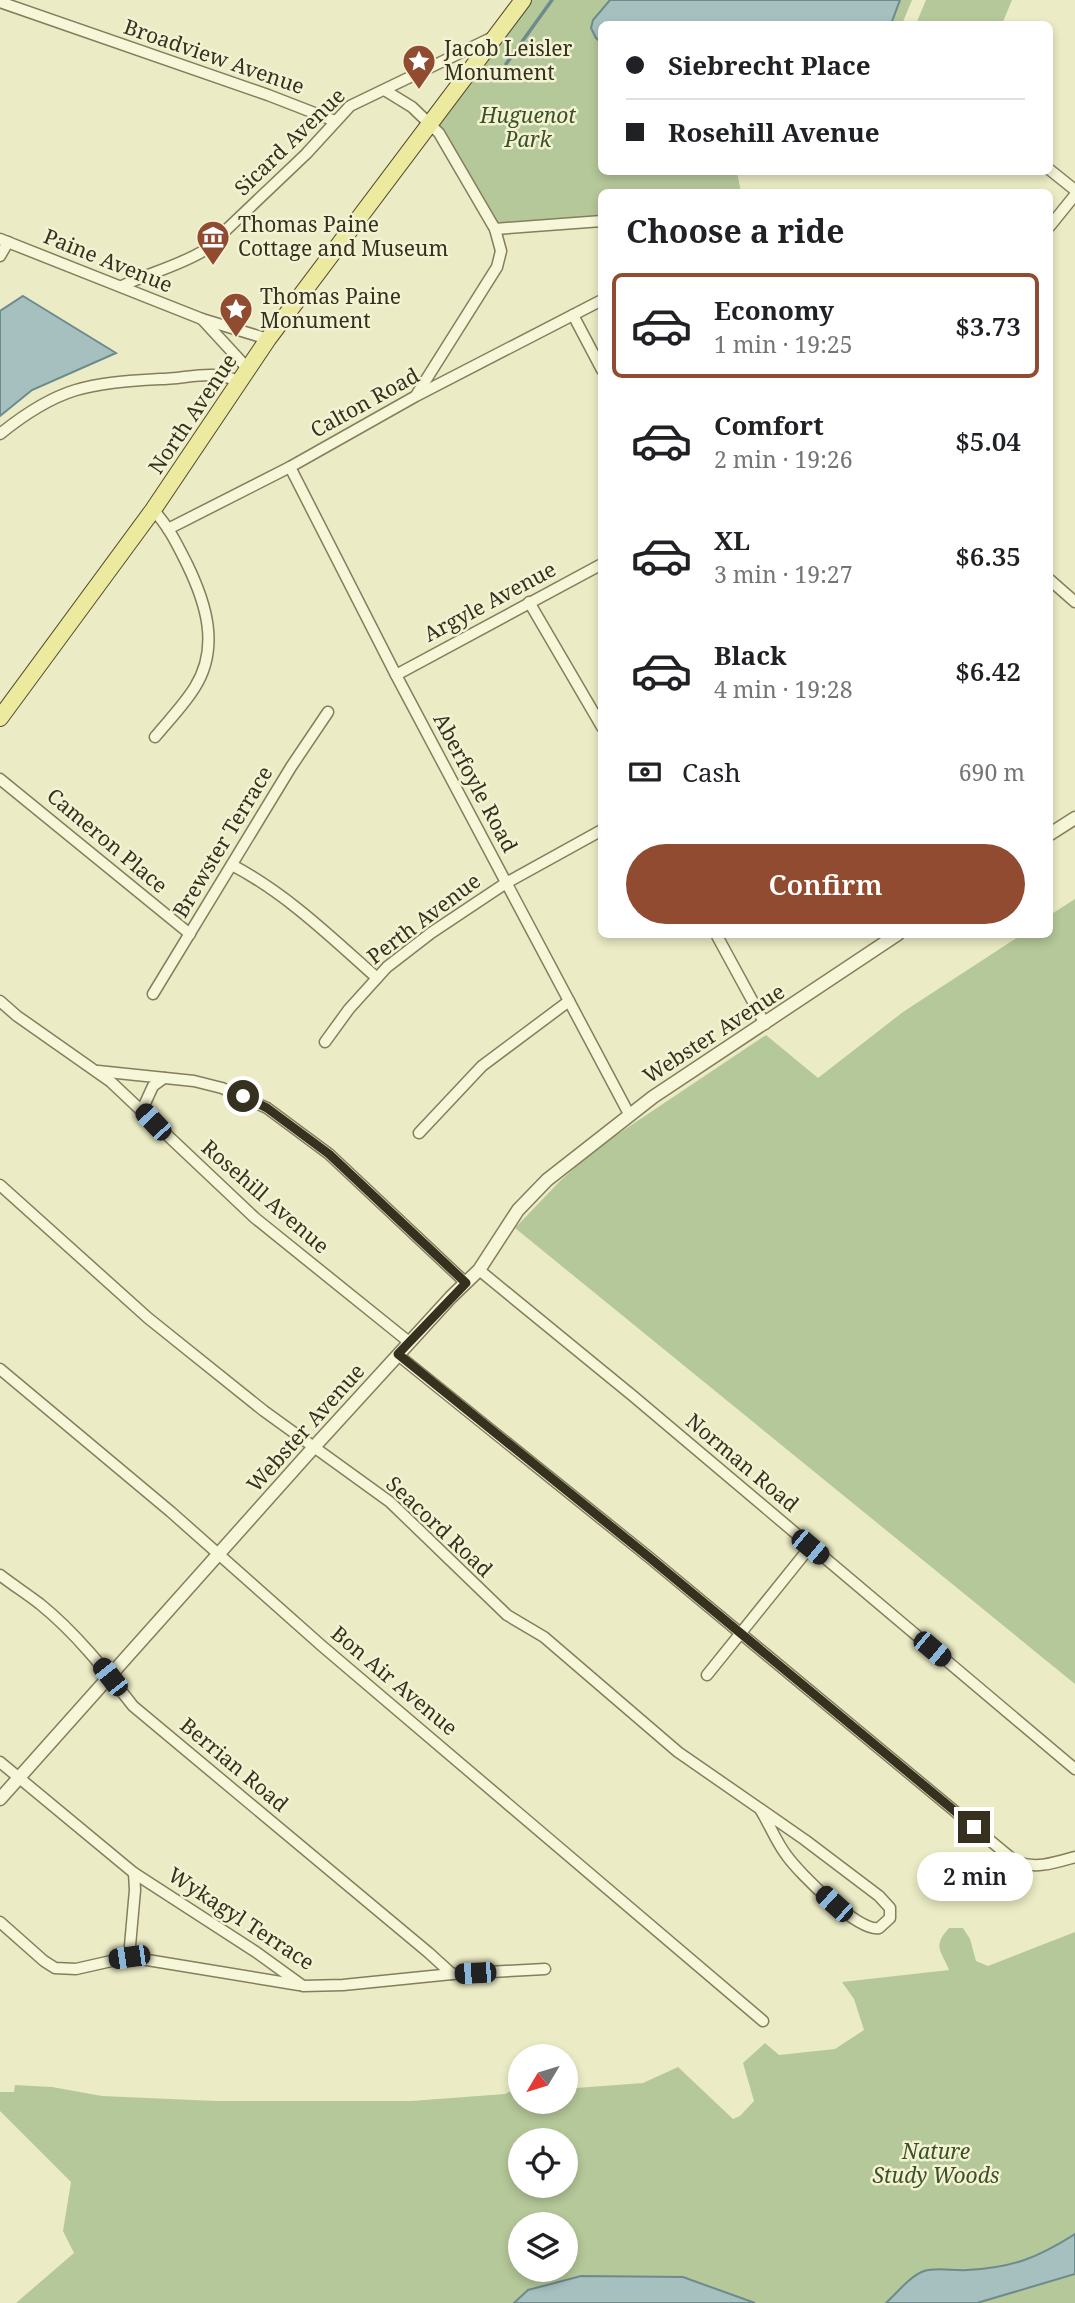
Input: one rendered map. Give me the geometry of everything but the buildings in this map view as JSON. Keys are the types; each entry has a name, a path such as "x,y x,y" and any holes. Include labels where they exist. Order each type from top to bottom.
{"main road":[{"name":"North Avenue","path":"0,718 153,510 268,338 523,0"}],"street":[{"name":"Broadview Avenue","path":"0,2 268,94 335,121"},
{"name":"Sicard Avenue","path":"122,286 191,259 205,250 306,154 350,106 494,37"},
{"path":"386,91 412,107 439,134 495,229 501,251 497,267 416,396"},
{"path":"1053,173 1075,193 1053,222"},
{"path":"495,229 598,221"},
{"path":"0,256 4,241"},
{"name":"Paine Avenue","path":"4,241 202,319 268,338"},
{"name":"Calton Road","path":"167,529 290,467 416,396 598,302"},
{"path":"573,315 598,362"},
{"name":"Paine Avenue","path":"202,319 244,375"},
{"path":"0,433 46,401 91,385 216,374 244,375"},
{"name":"Aberfoyle Road","path":"290,467 396,675 629,1114"},
{"path":"153,510 167,529 201,592 210,640 203,670 195,687 155,737"},
{"name":"Argyle Avenue","path":"396,675 598,566"},
{"path":"1053,585 1075,602"},
{"path":"529,601 598,720"},
{"name":"Brewster Terrace","path":"153,994 328,712"},
{"name":"Cameron Place","path":"0,779 190,934"},
{"path":"1053,832 1075,818"},
{"name":"Perth Avenue","path":"325,1042 349,1009 387,967 431,933 506,883 598,832"},
{"path":"232,865 262,881 377,978"},
{"path":"718,938 765,1024"},
{"name":"Webster Avenue","path":"0,1799 398,1354 479,1270 518,1210 547,1180 629,1114 892,938"},
{"name":"Rosehill Avenue","path":"0,1001 111,1082 255,1218 409,1342"},
{"path":"419,1133 482,1066 569,1001"},
{"path":"95,1071 194,1081 222,1088 267,1108 329,1154 466,1283"},
{"path":"142,1110 153,1086 164,1078"},
{"name":"Seacord Road","path":"0,1185 148,1318 264,1412 390,1502 507,1615 544,1637 678,1752 760,1809 879,1896 890,1908 890,1918 879,1928 870,1929 834,1904 788,1857 760,1809"},
{"name":"Norman Road","path":"479,1270 634,1396 1075,1769"},
{"path":"398,1354 650,1558 1016,1862 1030,1867 1049,1865 1075,1857"},
{"name":"Bon Air Avenue","path":"0,1369 763,2021"},
{"path":"707,1675 810,1547"},
{"name":"Berrian Road","path":"0,1575 50,1613 95,1658 133,1706 419,1944 452,1975"},
{"name":"Wykagyl Terrace","path":"0,1762 134,1873 256,1952 303,1986 545,1969"},
{"path":"129,1957 134,1873"},
{"path":"0,1922 55,1968 76,1969 129,1957 303,1986"}],"green space":[{"name":"Huguenot Park","path":"532,0 912,0 903,21 598,21 598,175 738,175 740,189 598,189 598,218 497,225 438,121"},
{"path":"926,0 1012,0 1003,21 917,21"},
{"path":"1075,899 1075,1684 515,1228 560,1181 597,1148 766,1035 818,1078 903,1012 1016,938 1053,938 1053,913"},
{"name":"Nature Study Woods","path":"949,1928 963,1928 970,1939 976,1961 988,1966 1075,1932 1075,2303 16,2303 74,2253 63,2231 71,2182 0,2111 0,2092 14,2092 15,2085 52,2087 102,2096 216,2101 411,2101 508,2092 508,2114 578,2114 578,2088 643,2083 678,2067 733,2119 740,2116 754,2101 743,2063 765,2043 779,2055 835,2049 864,2030 854,1999 842,1982 949,1970 940,1949 941,1940"}],"water":[{"path":"610,0 900,0 892,21 598,21 598,40 591,28 593,20"},
{"path":"23,296 116,353 32,390 0,416 0,311"},
{"path":"1075,2234 1075,2274 977,2303 886,2303 924,2271 983,2269 1011,2264 1036,2255"},
{"path":"578,2277 683,2277 755,2303 514,2303 528,2290 558,2282 578,2282"}],"waterway":[{"path":"506,64 552,0"}],"place":[{"name":"Jacob Leisler Monument","path":"419,91"},
{"name":"Thomas Paine Cottage and Museum","path":"213,267"},
{"name":"Thomas Paine Monument","path":"236,339"}],"route":[{"path":"243,1096 267,1108 329,1154 466,1283 398,1354 650,1558 974,1827"}]}
